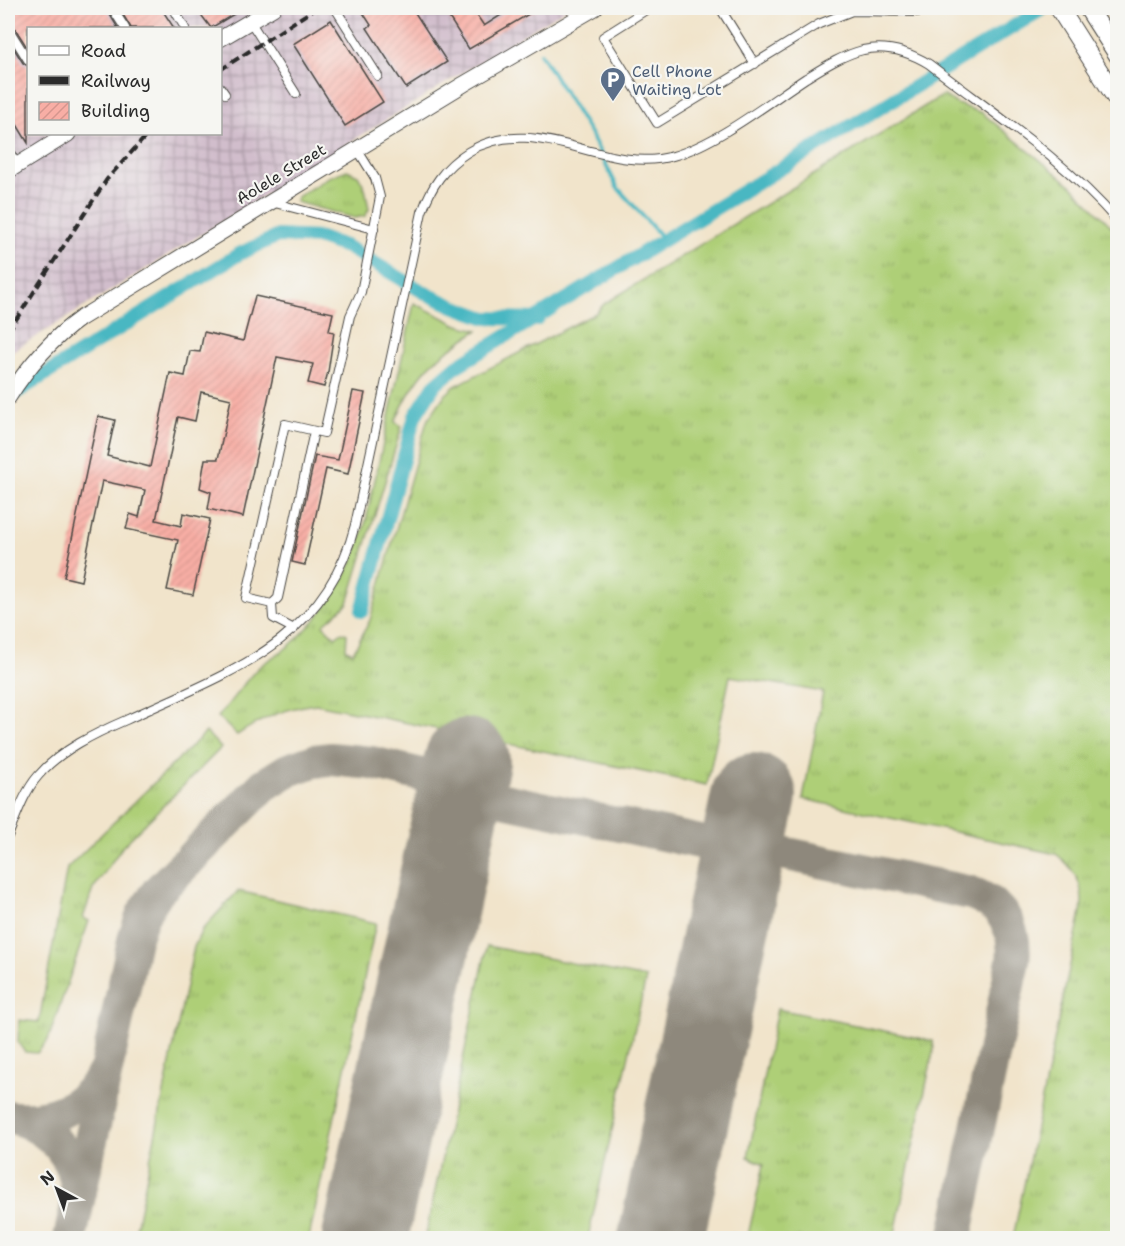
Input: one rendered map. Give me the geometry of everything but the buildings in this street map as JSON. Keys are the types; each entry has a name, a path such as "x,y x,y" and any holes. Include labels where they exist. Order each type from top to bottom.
{"street":[{"name":"Aolele Street","path":"8,398 24,372 45,347 81,318 357,149 596,8"},
{"path":"1088,8 1118,55"},
{"path":"222,38 269,9"},
{"path":"1061,10 1118,101"},
{"path":"12,168 66,135"}],"lane":[{"path":"112,8 124,27"},
{"path":"335,8 378,76"},
{"path":"649,8 603,37 657,123 819,24 852,11 916,12 955,8"},
{"path":"720,8 755,63"},
{"path":"176,13 185,27"},
{"path":"250,21 296,94"},
{"path":"8,28 27,58"},
{"path":"8,836 33,783 60,757 109,727 261,655 294,629 328,588 349,547 422,212 433,186 450,166 470,151 495,141 519,137 653,160 687,152 820,69 851,54 877,49 912,55 929,64 1061,164 1118,222"},
{"path":"8,149 12,168"},
{"path":"272,604 246,598 285,424 324,433 350,316 361,292 371,248 380,197 379,188 357,149"},
{"path":"270,202 374,230"},
{"path":"294,629 273,618 272,604 278,598 314,431"}],"shaded area":[{"path":"8,8 567,8 8,354"}],"green space":[{"path":"943,95 957,104 982,113 1072,186 1117,232 1117,1238 1013,1238 1081,912 1082,894 1078,879 1069,866 1056,854 803,799 823,692 730,676 707,785 316,704 294,708 275,715 237,735 218,717 256,670 290,645 316,619 336,591 353,560 365,525 414,303 458,325 478,330 448,350 428,368 411,390 395,422 402,426 348,603 323,625 335,637 342,632 347,634 346,650 353,653 370,620 427,421 444,396 455,386 596,313 604,304"},
{"path":"347,170 358,175 365,188 369,209 365,216 355,218 296,202 297,197 329,177"},
{"path":"206,732 221,748 123,846 93,889 83,918 89,921 48,1040 37,1053 25,1052 18,1043 19,1020 39,1022 67,868"},
{"path":"238,891 376,923 309,1238 134,1238 194,947 202,930"},
{"path":"487,946 646,978 588,1238 425,1238"},
{"path":"777,1009 933,1041 934,1048 894,1238 730,1238 731,1234 748,1236 764,1164 748,1157"}],"waterway":[{"path":"362,611 415,416 434,386 457,366 1044,8"},
{"path":"540,53 591,135 617,187 664,240"},
{"path":"9,397 239,254 278,236 320,238 347,247 427,294 486,318 538,319"}],"taxiway":[{"path":"70,1238 134,940 143,914 158,891 264,785 288,770 314,761 331,759 372,763 422,775 503,800 700,842 787,854 971,893 991,904 999,911 1010,928 1014,949 1013,961 955,1238"},
{"path":"8,1117 37,1118 63,1111 86,1096 104,1073"},
{"path":"17,1118 41,1129 60,1147 73,1169 78,1195"}],"runway":[{"path":"365,1238 467,761"},
{"path":"661,1238 754,796"}],"railway":[{"path":"222,69 316,8"},
{"path":"8,332 107,179 147,135"}],"place":[{"name":"Cell Phone Waiting Lot","path":"613,103"}]}
